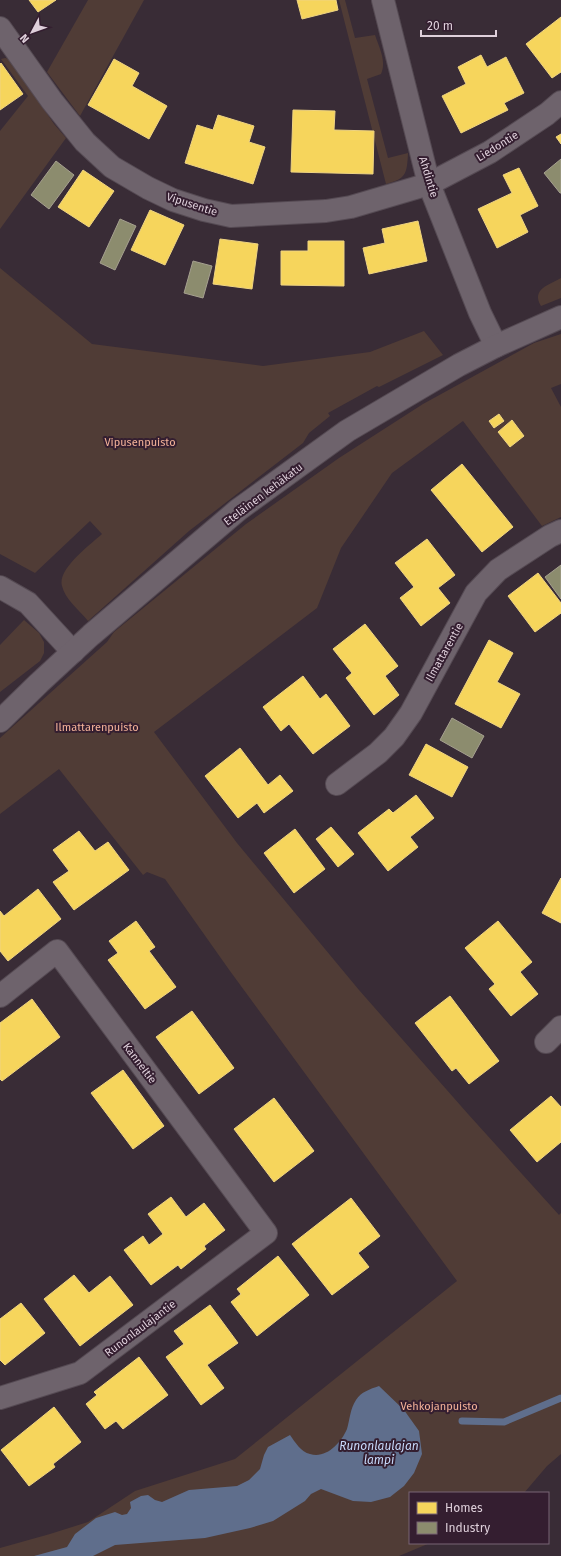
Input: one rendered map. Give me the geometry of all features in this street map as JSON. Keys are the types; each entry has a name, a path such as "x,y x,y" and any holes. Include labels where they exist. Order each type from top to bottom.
{"street":[{"name":"Ahdintie","path":"383,0 430,184 480,313 496,346"},
{"name":"Vipusentie","path":"0,28 52,101 85,142 112,167 148,188 173,200 204,210 231,216 326,211 350,207 430,184"},
{"name":"Liedontie","path":"430,184 490,152 547,114 561,102"},
{"name":"Eteläinen kehäkatu","path":"0,721 73,652 238,510 347,431 459,365 496,346 561,317"},
{"name":"Ilmattarentie","path":"337,784 378,752 394,737 411,713 476,593 498,570 550,536 561,531"},
{"path":"0,587 28,603 73,652"},
{"name":"Kanneltie","path":"0,996 57,951 266,1233"},
{"path":"546,1042 561,1026"},
{"name":"Runonlaulajantie","path":"0,1398 80,1373 266,1233"}],"green space":[{"path":"88,0 144,0 80,116 47,72"},
{"path":"339,0 345,0 355,38 375,35 380,49 383,60 383,69 381,74 367,79 388,158 408,153 407,166 404,174 398,180 386,184"},
{"path":"1,59 10,59 54,124 66,138 0,229 0,131 28,96"},
{"name":"Vipusenpuisto","path":"0,268 92,344 263,366 370,352 424,331 443,355 379,387 377,386 328,413 330,416 309,433 303,443 189,531 88,621 66,595 62,586 62,579 65,572 76,557 102,534 90,521 35,573 0,554"},
{"path":"561,278 561,298 541,306 538,300 538,295 540,292 547,285"},
{"path":"561,334 561,384 551,388 561,407 561,517 542,526 463,421 392,473 341,548 317,608 154,732 237,843 359,990 559,1215 561,1213 561,1454 547,1466 525,1492 409,1492 409,1544 428,1544 399,1556 0,1556 0,1548 88,1522 135,1491 235,1459 457,1281 230,971 165,879 147,872 143,875 59,769 0,814 0,738 107,642 114,632 246,524 339,458 423,404 534,343"},
{"path":"24,620 39,633 44,642 44,653 40,661 0,692 0,645"}],"water":[{"name":"Runonlaulajan lampi","path":"379,1386 404,1410 419,1431 422,1454 414,1473 404,1486 390,1497 371,1502 353,1501 321,1489 311,1494 305,1501 273,1521 250,1528 205,1538 115,1545 93,1556 34,1556 67,1547 75,1534 96,1518 115,1512 122,1515 127,1514 131,1508 130,1502 141,1496 148,1495 155,1500 162,1502 189,1490 237,1486 249,1480 260,1469 268,1447 290,1435 298,1446 307,1453 316,1455 327,1452 341,1440 347,1429 352,1407 358,1397 366,1391"}],"building: Homes":[{"path":"29,0 56,0 38,12"},
{"path":"297,0 336,0 338,10 302,19"},
{"path":"561,17 561,72 552,78 526,44"},
{"path":"481,55 487,67 506,57 524,93 504,103 508,110 461,133 442,96 466,84 458,67"},
{"path":"114,59 139,73 132,86 167,106 149,139 88,105"},
{"path":"1,63 23,94 0,110 0,64"},
{"path":"293,110 335,111 334,130 374,131 373,174 291,172"},
{"path":"218,115 254,126 249,142 265,147 253,184 185,163 197,125 213,130"},
{"path":"561,134 561,144 556,137"},
{"path":"519,168 538,206 520,215 528,232 497,248 478,209 512,193 503,175"},
{"path":"83,170 114,191 89,227 58,207"},
{"path":"150,210 184,225 165,265 131,250"},
{"path":"418,221 427,261 369,274 363,248 385,243 382,229"},
{"path":"220,239 258,244 252,289 213,284"},
{"path":"308,241 344,241 344,286 281,285 281,251 308,251"},
{"path":"499,414 504,421 494,428 489,421"},
{"path":"512,420 524,436 510,447 498,432"},
{"path":"462,464 513,527 482,552 431,490"},
{"path":"427,539 455,575 438,588 450,603 421,626 400,598 414,587 395,563"},
{"path":"538,573 561,603 561,613 535,632 508,596"},
{"path":"365,624 398,666 385,676 399,695 374,715 346,678 352,673 333,649"},
{"path":"489,640 513,653 497,682 520,694 501,728 455,704"},
{"path":"303,676 320,699 326,694 350,726 313,754 289,724 281,731 263,707"},
{"path":"426,744 468,767 452,797 409,775"},
{"path":"240,748 268,785 280,775 293,791 264,813 257,803 238,818 205,776"},
{"path":"416,795 434,818 410,837 418,847 388,871 358,833 389,809 393,813"},
{"path":"331,827 354,854 338,867 316,839"},
{"path":"295,829 325,869 294,893 264,853"},
{"path":"79,831 95,851 108,842 129,870 74,910 53,882 69,871 53,850"},
{"path":"561,878 561,923 542,913"},
{"path":"38,889 61,919 8,961 0,951 0,911 4,916"},
{"path":"136,921 155,947 149,951 176,987 145,1009 108,960 118,953 109,941"},
{"path":"498,921 532,962 520,972 538,994 511,1016 489,989 495,984 465,948"},
{"path":"450,996 499,1061 469,1084 456,1068 452,1071 415,1023"},
{"path":"32,999 60,1037 2,1081 0,1079 0,1023"},
{"path":"192,1011 234,1068 199,1094 156,1037"},
{"path":"123,1070 164,1126 133,1149 91,1093"},
{"path":"551,1096 561,1107 561,1142 537,1162 510,1130"},
{"path":"274,1098 314,1151 274,1182 234,1129"},
{"path":"171,1197 186,1217 204,1203 225,1230 204,1246 206,1249 181,1269 178,1265 151,1285 124,1250 143,1236 149,1245 163,1234 148,1214"},
{"path":"351,1198 380,1236 358,1253 369,1267 332,1295 292,1244"},
{"path":"278,1256 309,1295 257,1336 231,1302 241,1294 237,1289"},
{"path":"74,1275 89,1293 110,1276 133,1305 80,1346 44,1299"},
{"path":"21,1303 45,1333 5,1365 0,1360 0,1319"},
{"path":"210,1305 238,1343 207,1365 224,1388 201,1405 166,1357 184,1344 174,1331"},
{"path":"139,1357 168,1395 123,1429 116,1421 105,1429 86,1404 97,1395 94,1392"},
{"path":"54,1407 81,1442 53,1464 55,1467 29,1486 1,1450"}],"building: Industry":[{"path":"561,159 561,193 560,193 544,173"},
{"path":"56,161 74,175 49,209 31,195"},
{"path":"120,219 136,226 115,270 100,263"},
{"path":"193,261 212,266 203,298 184,293"},
{"path":"561,565 561,599 545,577"},
{"path":"452,718 484,736 472,758 440,740"}],"waterway":[{"path":"462,1421 504,1422 561,1398"}],"park label":[{"name":"Ilmattarenpuisto","path":"97,727"},
{"name":"Vehkojanpuisto","path":"439,1406"}]}
